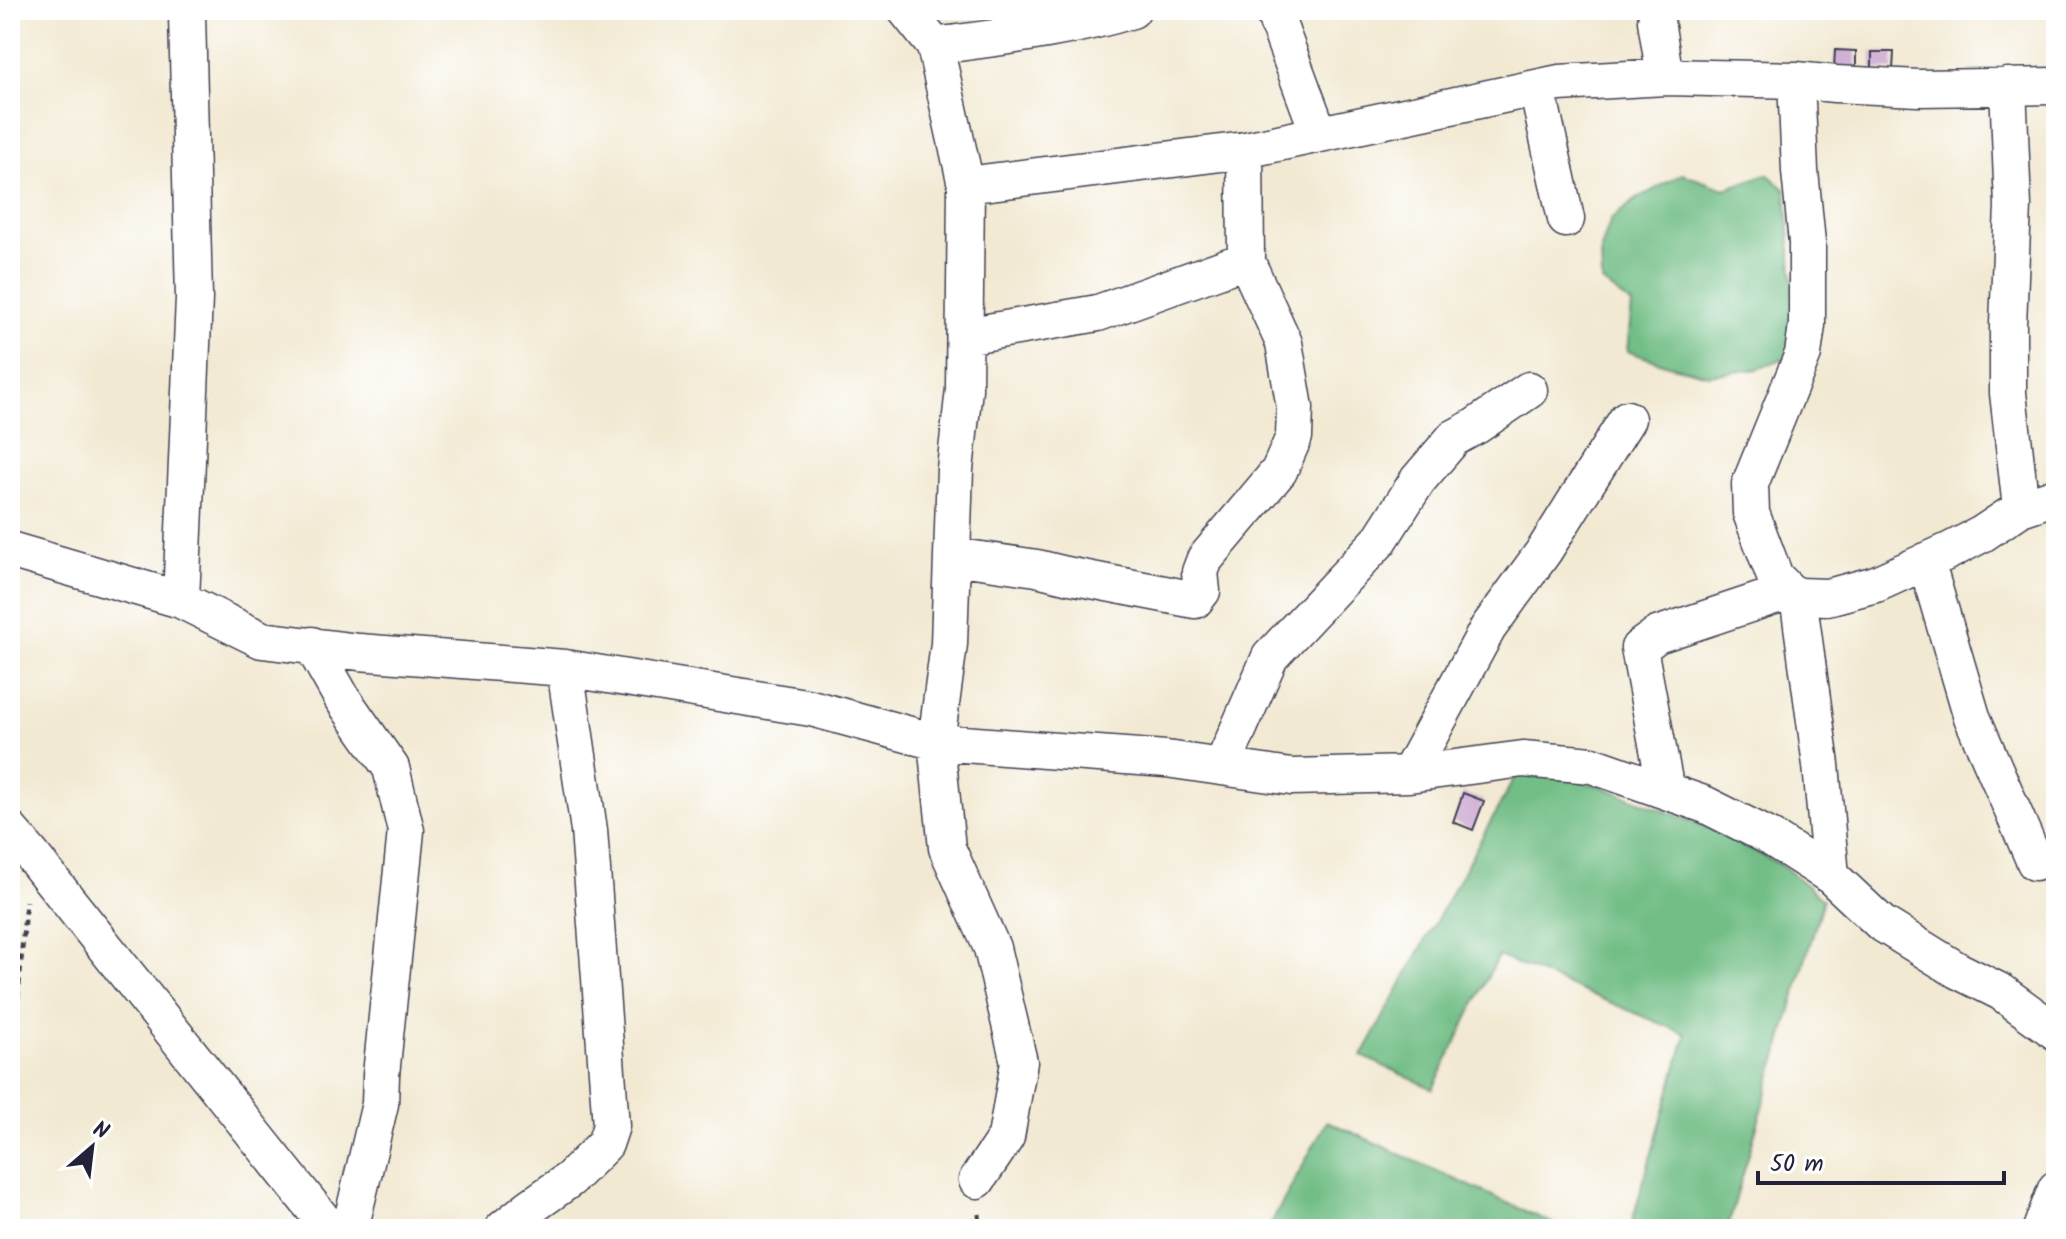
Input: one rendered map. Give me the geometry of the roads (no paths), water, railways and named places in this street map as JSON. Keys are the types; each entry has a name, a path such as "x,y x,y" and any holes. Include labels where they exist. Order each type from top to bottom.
{"street":[{"path":"181,600 194,298 186,10"},
{"path":"906,10 935,46 966,185 964,389 955,469 949,644 936,742 947,848 992,948 1019,1062 1006,1137 977,1180"},
{"path":"935,46 1048,31 1132,10"},
{"path":"1273,10 1319,134"},
{"path":"1658,10 1656,21 1665,77"},
{"path":"966,185 1245,150 1559,83 1665,77 1796,80 1919,88 2056,86"},
{"path":"1796,80 1807,243 1807,325 1803,354 1754,471 1750,494 1754,522 1775,577 1794,594 1821,765 1831,876"},
{"path":"1666,791 1639,648 1657,635 1794,594 1828,597 1876,584 2046,507 2008,393 2013,206 2008,86"},
{"path":"1537,88 1566,219"},
{"path":"953,556 1037,568 1195,600 1202,591 1200,572 1205,559 1279,471 1294,437 1295,408 1284,343 1246,260 1245,150"},
{"path":"965,336 1098,313 1246,260"},
{"path":"1222,767 1270,657 1379,541 1418,480 1454,438 1529,390"},
{"path":"1409,774 1488,628 1544,551 1627,419"},
{"path":"10,550 181,600 262,640 359,652 565,668 811,708 936,742 1166,759 1291,777 1409,774 1523,759 1592,765 1706,805 1770,837 1831,876 1881,923 1957,970 2001,992 2056,1032"},
{"path":"1926,561 1972,717 2035,862"},
{"path":"312,645 342,698 391,768 406,831 380,1104 350,1229"},
{"path":"503,1229 570,1179 605,1144 611,1126 589,830 565,668"},
{"path":"20,842 330,1229"},
{"path":"2041,1229 2056,1189"}]}
